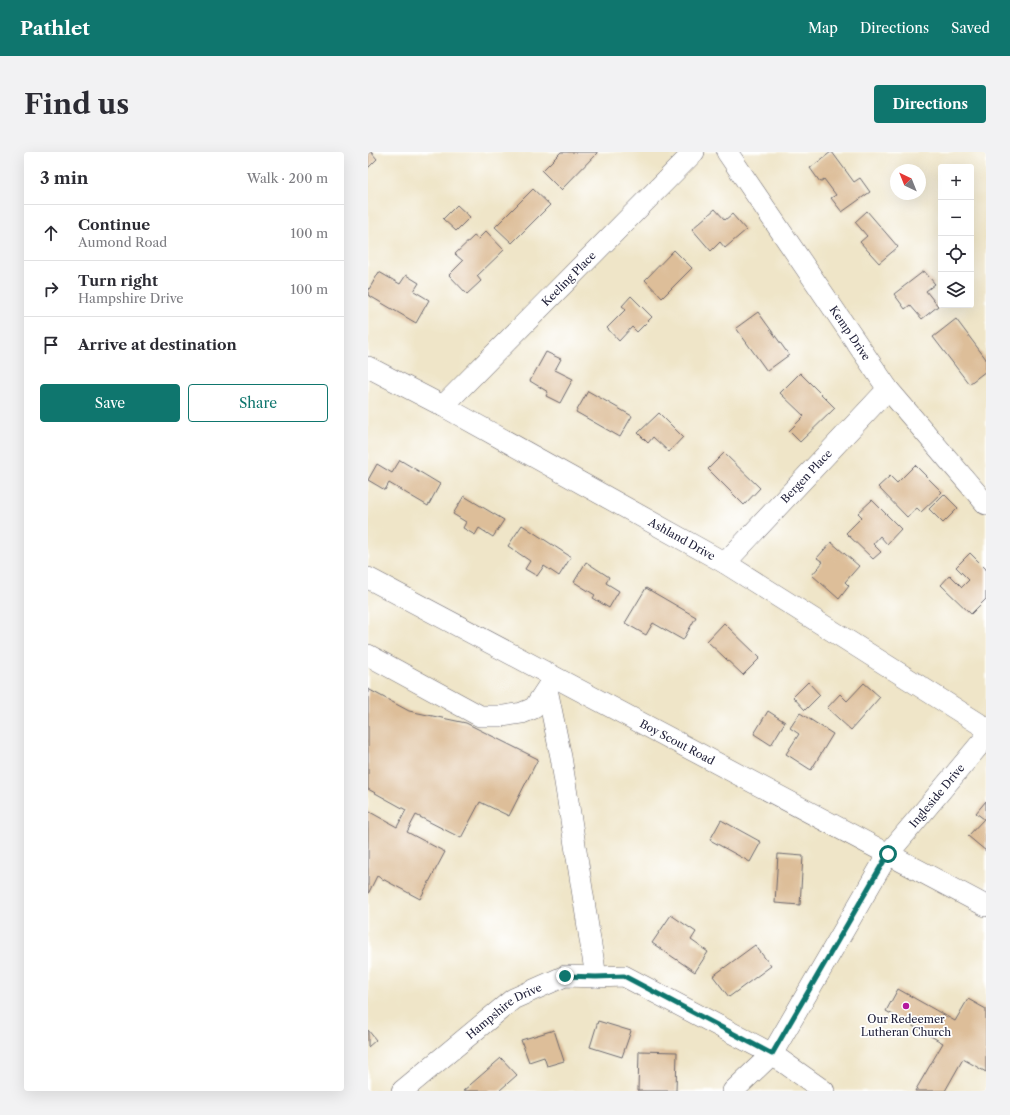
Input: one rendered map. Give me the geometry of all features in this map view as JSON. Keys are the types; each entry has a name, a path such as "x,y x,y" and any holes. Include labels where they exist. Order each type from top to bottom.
{"street":[{"name":"Keeling Place","path":"443,406 694,152"},
{"name":"Kemp Drive","path":"727,152 888,389 986,504"},
{"name":"Ashland Drive","path":"368,367 443,406 725,563 986,728"},
{"name":"Bergen Place","path":"725,563 888,389"},
{"name":"Boy Scout Road","path":"368,578 551,683 888,854 986,906"},
{"path":"368,655 480,716 503,716 522,713 534,708 551,683"},
{"path":"551,683 561,757 596,977"},
{"name":"Ingleside Drive","path":"733,1091 772,1054 888,854 986,737"},
{"name":"Hampshire Drive","path":"402,1091 513,999 565,976 624,976 772,1054 824,1091"}],"building":[{"path":"368,152 371,152 377,159 368,168"},
{"path":"561,152 597,153 561,190 542,171"},
{"path":"831,152 854,182 860,178 870,192 842,212 831,198 836,195 824,179 820,182 810,168"},
{"path":"533,189 550,205 512,243 495,227"},
{"path":"457,205 470,217 456,231 443,219"},
{"path":"715,209 725,220 732,214 746,230 725,248 720,242 711,251 692,229"},
{"path":"867,211 898,247 879,263 860,242 867,236 855,222"},
{"path":"486,231 504,250 477,276 481,281 467,294 449,275 463,261 455,254 474,236 478,239"},
{"path":"674,250 692,268 662,298 645,280"},
{"path":"924,271 935,284 926,291 938,306 922,319 910,305 905,309 894,294"},
{"path":"379,272 400,284 406,275 419,283 414,291 429,300 416,323 368,295 368,291"},
{"path":"631,296 652,317 637,332 632,327 619,341 607,328 626,309 622,306"},
{"path":"758,312 789,355 767,371 736,328"},
{"path":"956,319 986,359 986,371 969,384 933,337"},
{"path":"546,352 561,359 555,370 573,379 560,403 546,396 548,392 530,381"},
{"path":"800,373 835,408 800,442 789,431 804,416 780,393"},
{"path":"588,391 632,416 620,437 576,412"},
{"path":"659,413 683,437 669,452 653,437 648,443 638,433"},
{"path":"724,453 760,488 744,505 708,469"},
{"path":"400,460 440,484 428,506 389,483 385,490 368,480 377,464 392,473"},
{"path":"915,465 942,492 921,512 917,508 907,517 878,487 890,476 897,483"},
{"path":"944,494 958,508 943,523 929,509"},
{"path":"464,496 504,520 493,537 479,528 475,535 463,528 466,522 453,514"},
{"path":"872,500 901,529 887,544 880,536 873,544 881,552 873,559 846,533 862,517 858,513"},
{"path":"522,525 571,557 559,576 544,566 537,576 525,569 530,561 508,546"},
{"path":"831,542 859,566 845,582 849,586 839,599 812,575 823,562 817,558"},
{"path":"970,553 986,569 986,599 971,614 941,585 950,575 962,587 969,580 956,567"},
{"path":"586,562 609,577 606,583 619,591 609,608 593,598 595,595 574,582"},
{"path":"646,588 696,617 683,640 653,623 646,635 625,623"},
{"path":"724,623 760,658 743,675 707,641"},
{"path":"808,682 820,695 805,710 793,697"},
{"path":"864,683 880,697 851,730 827,708 840,694 847,701"},
{"path":"368,689 409,711 466,723 538,759 509,816 480,802 461,838 416,815 407,832 445,852 420,899 377,876 368,894 368,811 397,827 406,810 368,789"},
{"path":"768,711 785,722 771,745 754,734"},
{"path":"800,713 833,734 811,770 786,754 799,734 790,728"},
{"path":"986,801 986,851 968,836 984,819 976,813"},
{"path":"721,820 761,842 750,862 710,840"},
{"path":"778,854 803,856 800,905 775,903"},
{"path":"671,915 696,932 691,940 708,952 695,972 652,943"},
{"path":"755,945 771,966 729,997 713,976"},
{"path":"898,989 955,1021 968,999 986,1009 986,1072 963,1059 945,1091 915,1091 943,1043 886,1011"},
{"path":"598,1021 631,1031 622,1057 590,1047"},
{"path":"368,1030 376,1040 368,1047"},
{"path":"554,1030 564,1061 547,1066 544,1057 529,1062 521,1040"},
{"path":"639,1051 677,1052 676,1091 638,1091"},
{"path":"501,1058 517,1075 499,1091 463,1091"}],"place":[{"name":"Our Redeemer Lutheran Church","path":"906,1006"}],"route":[{"path":"565,976 624,976 772,1054 888,854"}]}
